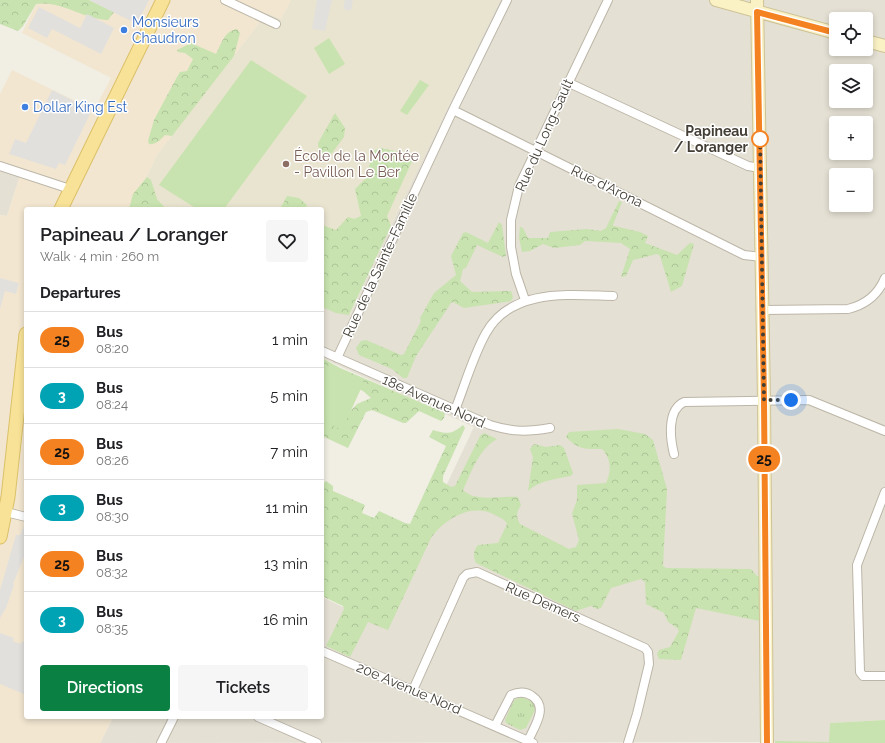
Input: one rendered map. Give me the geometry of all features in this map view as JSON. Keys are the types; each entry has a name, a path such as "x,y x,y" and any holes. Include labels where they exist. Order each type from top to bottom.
{"main road":[{"path":"62,207 163,0"},
{"path":"0,537 6,512 24,352"}],"street":[{"path":"225,0 276,24"},
{"name":"Rue de la Sainte-Famille","path":"337,358 453,110 507,0"},
{"name":"Rue du Long-Sault","path":"525,300 516,274 511,247 511,220 519,186 567,82 608,0"},
{"path":"716,0 757,6 829,31"},
{"path":"757,6 763,310 767,743"},
{"path":"873,43 885,46"},
{"path":"567,82 748,166 760,168"},
{"name":"Rue d'Arona","path":"453,110 744,255 762,257"},
{"path":"0,166 70,189"},
{"path":"763,310 848,309 857,307 876,294 885,278"},
{"path":"455,410 486,333 502,314 525,300 565,295 613,296"},
{"name":"18e Avenue Nord","path":"324,352 490,425 508,430 528,432 550,428"},
{"path":"674,454 671,439 673,416 679,404 693,401 802,400 817,402 885,430"},
{"path":"885,492 857,565 860,672 863,676 885,676"},
{"path":"6,512 24,516"},
{"name":"Rue Demers","path":"412,690 463,578 467,574 477,572 645,648 649,658 649,664 637,714 628,743"},
{"name":"20e Avenue Nord","path":"324,652 530,742 541,713 537,699 524,692 511,695 495,726"},
{"path":"161,743 173,719"},
{"path":"263,719 317,743"}],"shaded area":[{"path":"38,0 291,0 281,19 267,13 157,155 133,207 24,207 24,719 112,719 100,743 0,743 0,215 7,216 22,169 0,161 0,94 12,70 94,110 111,78 22,33"},
{"path":"89,0 149,0 137,24"},
{"name":"École de la Montée - Pavillon Le Ber","path":"291,0 500,0 415,174 349,315 324,303 324,207 133,207 157,155 267,13 281,19"},
{"path":"317,0 332,0 325,31 312,29"},
{"path":"345,0 353,0 351,11 343,9"},
{"path":"500,0 885,0 885,720 830,723 830,742 100,743 112,719 324,719 324,598 380,625 474,427 324,359 324,303 350,314 415,174"},
{"path":"39,7 80,28 87,14 114,28 101,54 52,29 47,38 28,28"},
{"path":"52,90 92,110 65,165 59,163 56,169 9,154 15,139 26,143"},
{"path":"0,161 22,169 7,216 0,215"},
{"path":"0,278 19,283 16,294 5,291 0,309"},
{"path":"24,526 24,557 13,584 14,585 6,608 0,618 0,590 16,535 20,535"},
{"path":"0,633 14,638 13,641 21,644 22,641 24,642 24,694 0,684"}],"green space":[{"path":"0,0 89,0 114,12 108,20 90,17 63,7 45,3 36,4 23,26 18,31 0,24"},
{"path":"237,29 240,33 234,56 172,136 165,135 156,143 149,144 148,141 154,120 180,72 187,71 193,59 185,53 178,52 177,50 191,43 216,54 226,35"},
{"path":"329,38 345,64 329,74 314,48"},
{"path":"251,60 307,96 225,207 194,207 159,185"},
{"path":"420,80 429,85 407,115 400,111"},
{"path":"335,113 345,128 344,137 329,157 325,158 318,146 318,143"},
{"path":"380,148 405,153 413,159 387,216 391,226 349,315 336,313 324,308 324,226 336,230 348,217 354,219 361,216 355,189 366,178 373,151"},
{"path":"147,177 151,180 157,199 164,207 130,207 133,194"},
{"path":"287,196 299,198 307,205 306,207 281,207"},
{"path":"619,201 622,202 613,225 614,226 640,232 648,236 645,243 677,255 690,243 694,244 682,286 671,292 660,256 657,254 633,260 626,276 621,277 630,249 621,243 585,241 580,245 554,248 543,244 530,251 522,252 519,238 520,227 523,228 528,238 548,238 550,232 587,229 601,231 606,228"},
{"path":"499,222 502,225 506,256 503,257 477,245 466,268 463,269 460,281 472,292 511,291 513,297 511,301 464,308 453,302 451,303 416,356 407,378 403,378 392,369 359,355 356,348 361,341 366,340 401,355 404,354 421,321 420,318 434,293 456,275 451,256 463,233 466,232 488,243"},
{"path":"324,359 340,368 445,413 444,418 441,421 419,411 406,423 403,423 372,410 366,412 348,448 324,437 324,418 343,419 357,404 371,398 363,391 324,374"},
{"path":"324,364 364,382 342,430 324,422"},
{"path":"463,425 465,428 443,476 443,482 451,487 455,486 480,436 484,433 497,439 480,455 463,490 468,494 489,498 518,497 521,505 517,515 520,524 569,549 576,547 579,540 572,514 577,500 577,485 606,483 610,465 607,456 602,449 587,449 578,447 566,437 569,432 618,429 645,434 653,440 667,489 663,566 666,568 751,569 757,576 760,576 760,621 696,608 681,660 659,659 657,654 659,650 670,647 679,631 668,622 664,613 646,604 645,582 641,579 611,588 601,608 597,609 591,606 576,611 476,563 474,554 478,545 498,543 507,524 504,520 495,515 486,511 477,510 459,514 443,525 431,538 388,630 368,622 350,657 326,646 344,609 343,606 324,597 324,483 326,481 333,486 333,491 365,505 362,513 374,518 379,511 410,524 446,446 429,437 433,430 449,433 455,431"},
{"path":"534,444 546,447 560,445 564,448 573,473 571,476 543,482 528,491 533,457 530,449"},
{"path":"522,697 533,702 535,710 526,728 520,730 506,723 505,720 514,700"},
{"path":"885,720 885,743 775,743 775,741 829,742 830,723"}],"bus line":[{"name":"25","path":"767,743 764,400 757,12 829,31"}],"place":[{"name":"Monsieurs Chaudron","path":"124,30"},
{"name":"Dollar King Est","path":"25,107"},
{"name":"Papineau / Loranger","path":"760,139"},
{"name":"École de la Montée - Pavillon Le Ber","path":"286,164"}],"route":[{"path":"760,139 760,136 764,400 791,400"}]}
